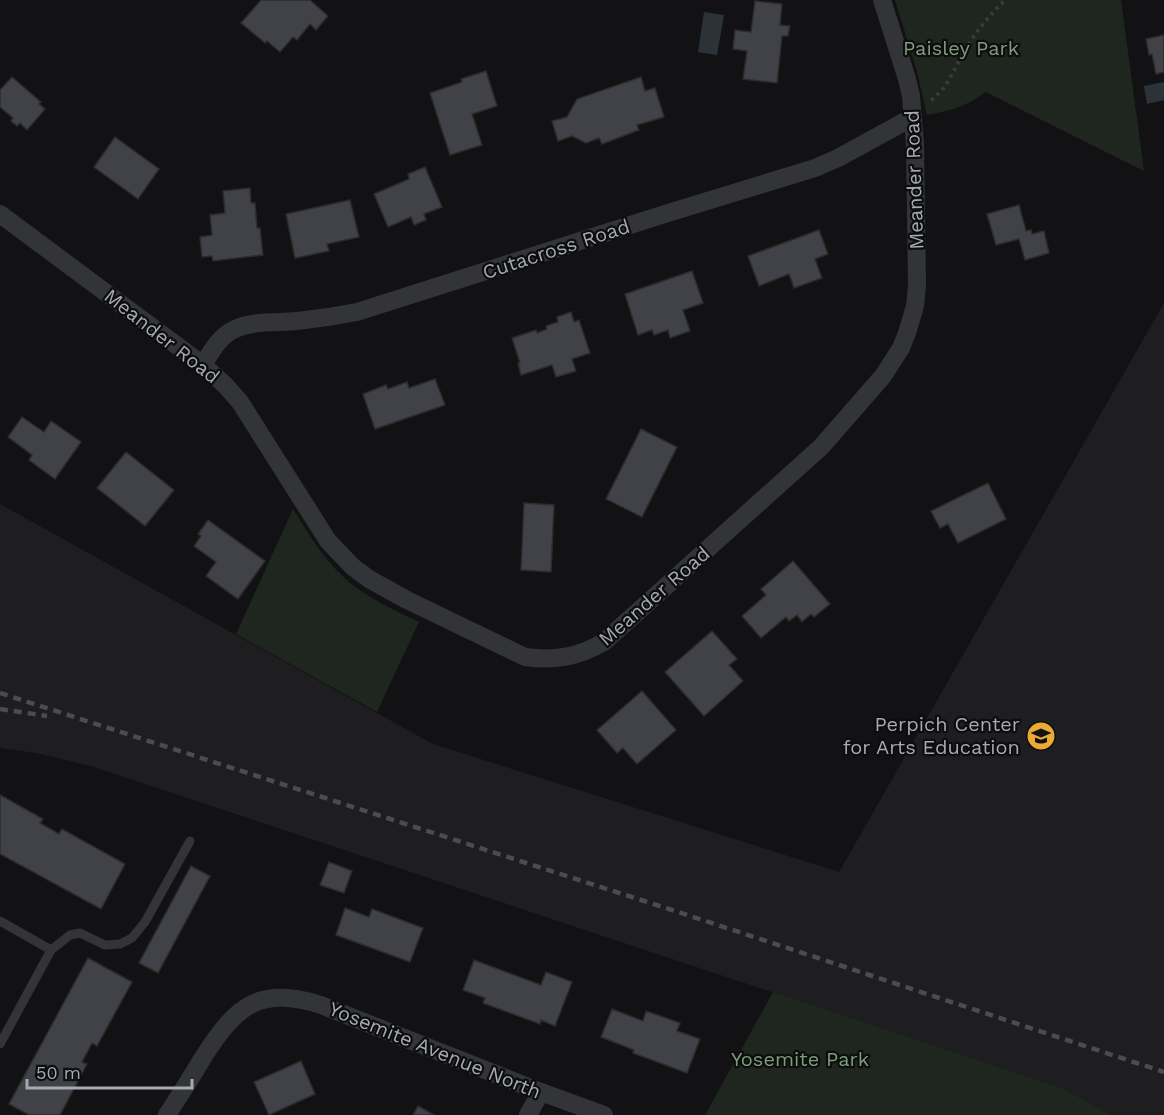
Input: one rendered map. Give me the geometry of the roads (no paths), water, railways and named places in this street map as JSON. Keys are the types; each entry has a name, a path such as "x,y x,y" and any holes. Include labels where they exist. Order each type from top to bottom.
{"street":[{"name":"Meander Road","path":"0,214 203,365 225,385 240,402 328,541 353,567 369,579 407,600 525,657 557,659 588,651 604,642 821,447 883,376 901,348 911,322 917,285 916,165 908,79 882,0"},
{"name":"Cutacross Road","path":"203,365 216,344 232,330 243,326 357,312 815,168 913,117"},
{"name":"Yosemite Avenue North","path":"168,1115 227,1023 246,1007 264,999 276,997 305,1000 321,1005 604,1115"},
{"path":"528,1115 541,1092"}],"lane":[{"path":"0,1044 51,950 70,935 80,933 105,945 120,944 132,938 145,922 190,841"},
{"path":"0,921 51,950"}],"railway":[{"path":"0,693 1164,1072"},
{"path":"0,709 47,716"}],"place":[{"name":"Perpich Center for Arts Education","path":"1041,736"}],"park label":[{"name":"Paisley Park","path":"961,48"},
{"name":"Yosemite Park","path":"800,1059"}]}
